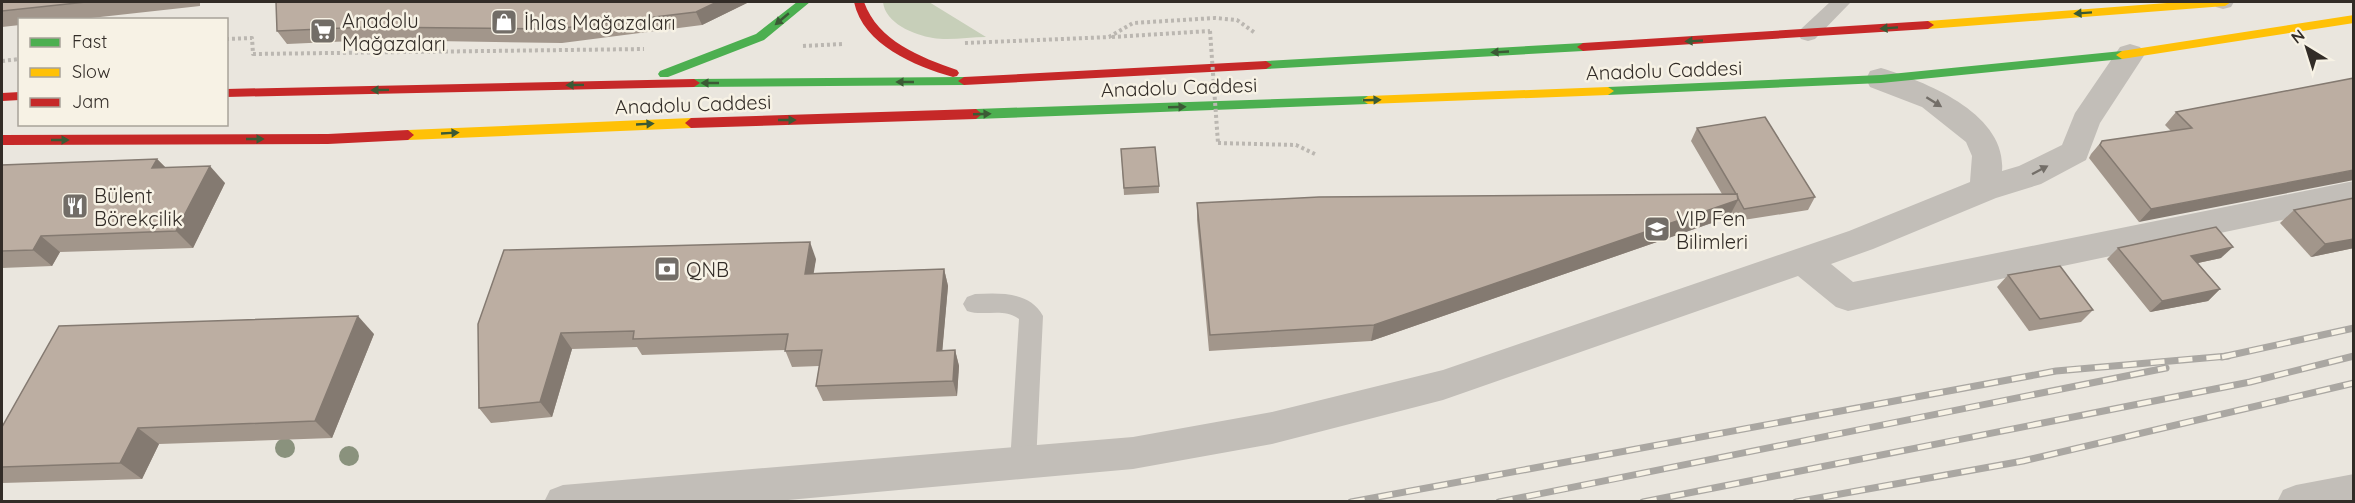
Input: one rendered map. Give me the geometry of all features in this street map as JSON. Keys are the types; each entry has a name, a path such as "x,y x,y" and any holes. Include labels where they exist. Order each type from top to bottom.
{"highway":[{"path":"634,84 705,60 760,37 804,2"},
{"path":"859,2 859,8 881,37 906,56 935,68 984,81"},
{"name":"Anadolu Caddesi","path":"228,93 634,84 741,88 984,81 1808,34 2224,2"},
{"name":"Anadolu Caddesi","path":"2,140 328,139 730,116 809,120 1791,85 1881,79 2130,54 2354,19"},
{"path":"741,88 760,37"},
{"path":"2,97 18,96"}],"street":[{"path":"563,501 1132,453 1272,428 1443,386 1861,240 1985,189 2030,175 2075,152 2086,121 2130,54"},
{"path":"1881,79 1933,99 1977,135 1988,156 1985,189"},
{"path":"1802,260 1848,297 2354,193"},
{"path":"2296,501 2354,491"}],"lane":[{"path":"1808,34 1841,2"},
{"path":"975,304 1010,303 1024,308 1031,316 1023,463"}],"path":[{"path":"1109,37 1133,23 1215,18 1237,20 1260,37"},
{"path":"959,43 1210,31 1218,143 1296,146 1317,155"},
{"path":"760,37 773,47 869,43 881,37"},
{"path":"228,39 252,38 253,54 654,49"},
{"path":"2,61 18,58"}],"green space":[{"path":"883,2 929,2 986,37 946,39 917,34 895,22 889,16"}],"building":[{"path":"2,2 86,2 2,11"},
{"path":"276,2 717,2 696,12 555,29 366,27 277,31"},
{"path":"2354,78 2354,170 2151,209 2100,145 2102,141 2192,128 2176,112"},
{"path":"1765,117 1815,197 1744,209 1697,128"},
{"path":"1155,147 1159,186 1124,188 1121,149"},
{"path":"157,159 152,168 210,166 176,231 41,236 33,250 2,251 2,165"},
{"path":"1737,194 1738,200 1374,325 1210,335 1197,203 1319,197"},
{"path":"2354,198 2354,239 2325,244 2294,210"},
{"path":"2216,227 2233,247 2191,256 2220,289 2162,301 2118,248"},
{"path":"810,242 805,274 944,269 937,351 955,350 953,381 816,386 822,350 785,351 788,334 633,339 634,331 561,333 540,402 479,408 478,324 504,250"},
{"path":"2060,266 2093,310 2040,319 2008,275"},
{"path":"358,316 315,421 138,428 120,463 2,467 2,427 59,326"}],"railway":[{"path":"2226,356 2354,328"},
{"path":"1351,502 2056,371 2226,356"},
{"path":"1643,502 2250,382 2354,356"},
{"path":"1499,502 2166,368"},
{"path":"1796,502 2023,461 2354,383"}],"traffic: fast":[{"path":"664,74 760,37 804,2"},
{"path":"1266,65 1583,47"},
{"path":"1608,91 1881,79 2122,55"},
{"path":"694,83 964,81"},
{"path":"976,114 1368,100"}],"traffic: slow":[{"path":"1928,25 2225,2"},
{"path":"2122,55 2354,19"},
{"path":"1368,100 1608,91"},
{"path":"408,135 691,123"}],"traffic: jam":[{"path":"859,2 863,15 871,27 896,48 953,73"},
{"path":"1583,47 1928,25"},
{"path":"964,81 1266,65"},
{"path":"228,93 694,83"},
{"path":"2,97 18,96"},
{"path":"691,123 976,114"},
{"path":"2,140 328,139 408,135"}],"place":[{"name":"İhlas Mağazaları","path":"504,22"},
{"name":"Anadolu Mağazaları","path":"323,31"},
{"name":"Bülent Börekçilik","path":"75,206"},
{"name":"VIP Fen Bilimleri","path":"1657,229"},
{"name":"QNB","path":"667,269"}]}
